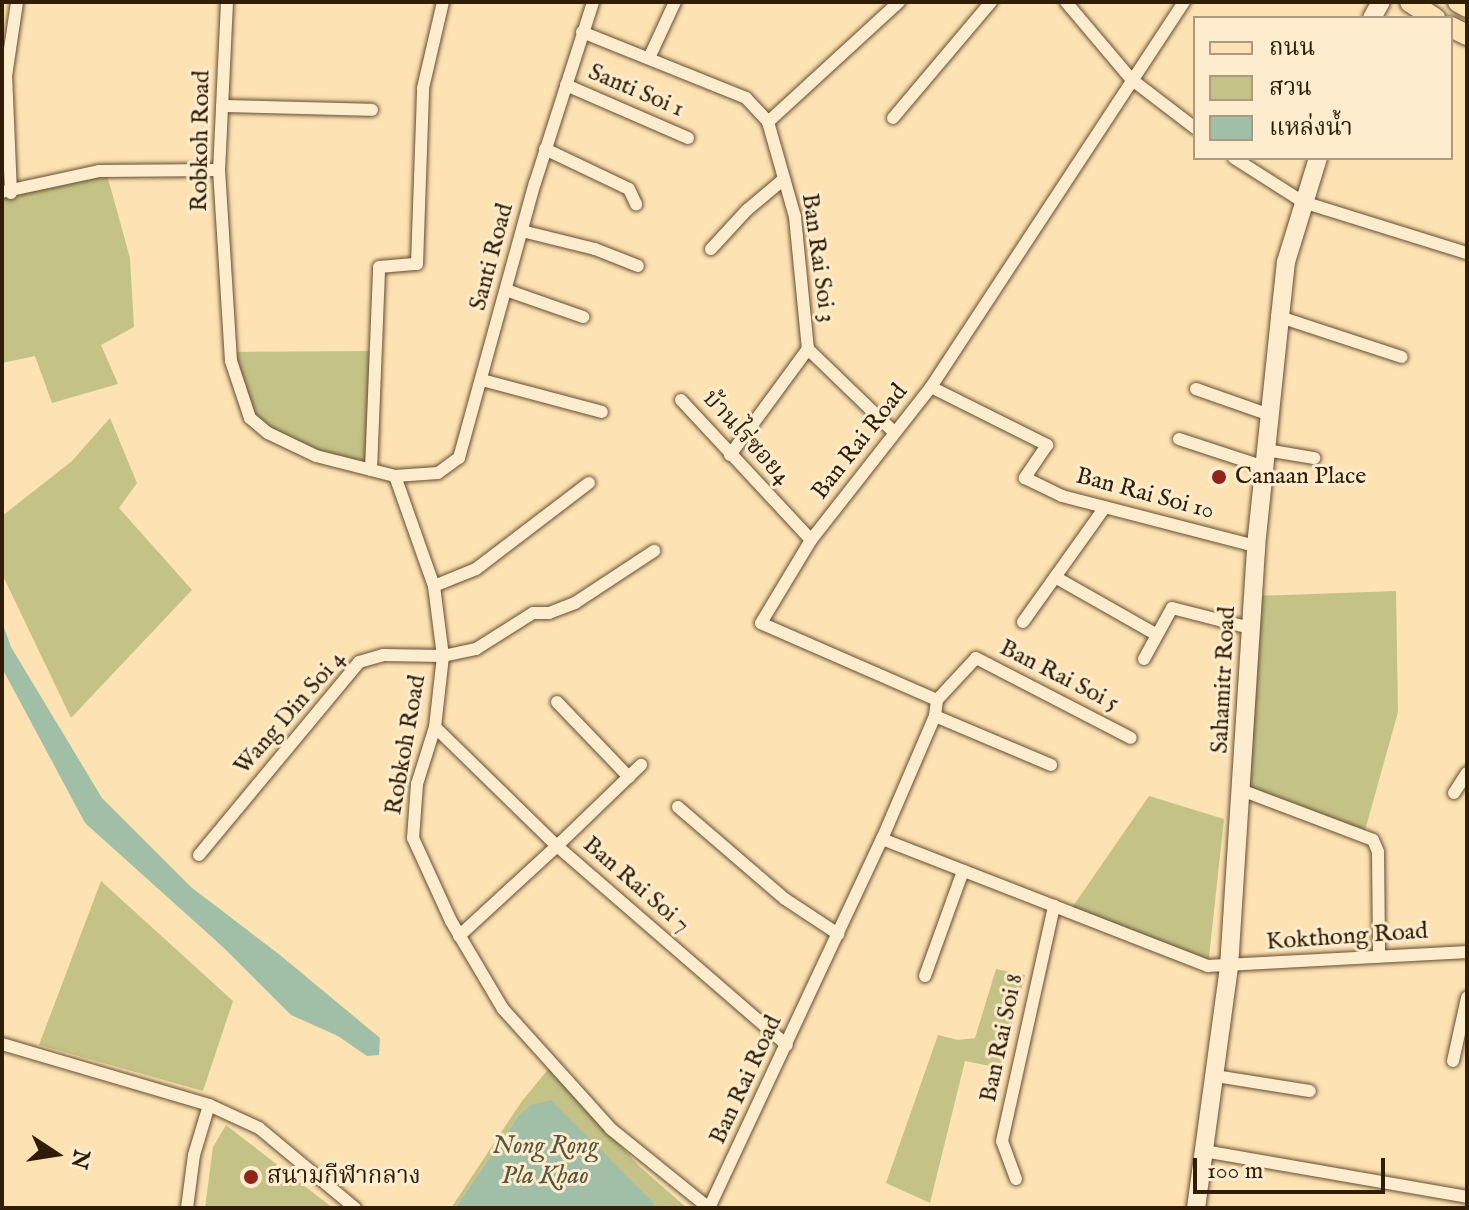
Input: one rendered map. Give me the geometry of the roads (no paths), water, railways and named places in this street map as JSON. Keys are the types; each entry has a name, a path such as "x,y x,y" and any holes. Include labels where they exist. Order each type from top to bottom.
{"main road":[{"path":"1410,2 1432,16"},
{"path":"1458,2 1467,7"}],"street":[{"path":"17,2 6,76 6,193 99,171 219,170"},
{"name":"Robkoh Road","path":"227,2 219,170 231,361 250,418 268,433 316,456 395,476 434,586 443,656 435,727 417,784 413,838 459,936 503,1009 611,1129 709,1208"},
{"path":"371,470 379,267 417,264 423,88 443,2"},
{"name":"Santi Road","path":"395,476 438,473 459,458 545,149 593,2"},
{"path":"649,58 675,2"},
{"path":"582,32 746,98 768,122 856,37 899,2"},
{"path":"893,118 991,2"},
{"path":"1066,2 1131,79 1193,126"},
{"name":"Ban Rai Road","path":"709,1208 882,839 935,716 937,700 761,623 811,540 931,387 1184,2"},
{"name":"Santi Soi 1","path":"566,85 688,138"},
{"path":"222,106 372,110"},
{"name":"Ban Rai Soi 3","path":"768,122 795,217 808,349 894,432"},
{"path":"545,149 629,189 636,204"},
{"path":"1237,160 1303,202 1467,253"},
{"name":"Sahamitr Road","path":"1196,1208 1229,967 1256,546 1286,262 1317,160"},
{"path":"711,249 747,210 784,179"},
{"path":"522,231 581,245 638,266"},
{"path":"506,290 583,317"},
{"path":"1280,317 1402,357"},
{"path":"730,455 808,349"},
{"path":"482,380 602,412"},
{"name":"Ban Rai Soi 10","path":"931,387 1047,445 1025,478 1062,496 1256,546"},
{"path":"1196,389 1270,415"},
{"name":"บ้านไร่ซอย4","path":"681,400 811,540"},
{"path":"1179,439 1265,459 1314,458"},
{"path":"434,586 476,569 589,483"},
{"path":"1023,622 1105,507"},
{"name":"Wang Din Soi 4","path":"199,855 359,662 383,655 443,656 476,649 533,613 549,613 575,603 616,579 654,551"},
{"path":"1055,577 1157,635"},
{"path":"1144,659 1172,608 1250,628"},
{"name":"Ban Rai Soi 5","path":"937,700 976,658 1131,738"},
{"path":"557,702 629,777"},
{"path":"935,716 1051,765"},
{"path":"435,727 557,846 641,765"},
{"path":"1454,793 1467,773"},
{"path":"1241,790 1373,840 1378,852 1379,956"},
{"path":"678,807 785,899 838,934"},
{"path":"882,839 1208,966 1229,967"},
{"name":"Ban Rai Soi 7","path":"459,936 557,846 787,1045"},
{"path":"925,976 963,871"},
{"name":"Ban Rai Soi 8","path":"1016,1179 1002,1141 1054,906"},
{"name":"Kokthong Road","path":"1229,967 1467,952"},
{"path":"1453,1061 1467,998"},
{"path":"2,1044 209,1105 259,1128 355,1208"},
{"path":"1216,1076 1310,1091"},
{"path":"187,1208 194,1155 209,1105"},
{"path":"1204,1151 1467,1197"}],"water":[{"path":"2,622 11,647 102,798 191,887 280,955 380,1038 379,1055 367,1056 338,1036 291,1015 224,948 85,823 2,668"},
{"name":"Nong Rong Pla Khao","path":"551,1100 659,1208 455,1208 519,1115 531,1105"}],"place":[{"name":"Canaan Place","path":"1219,477"},
{"name":"สนามกีฬากลาง","path":"251,1177"}]}
